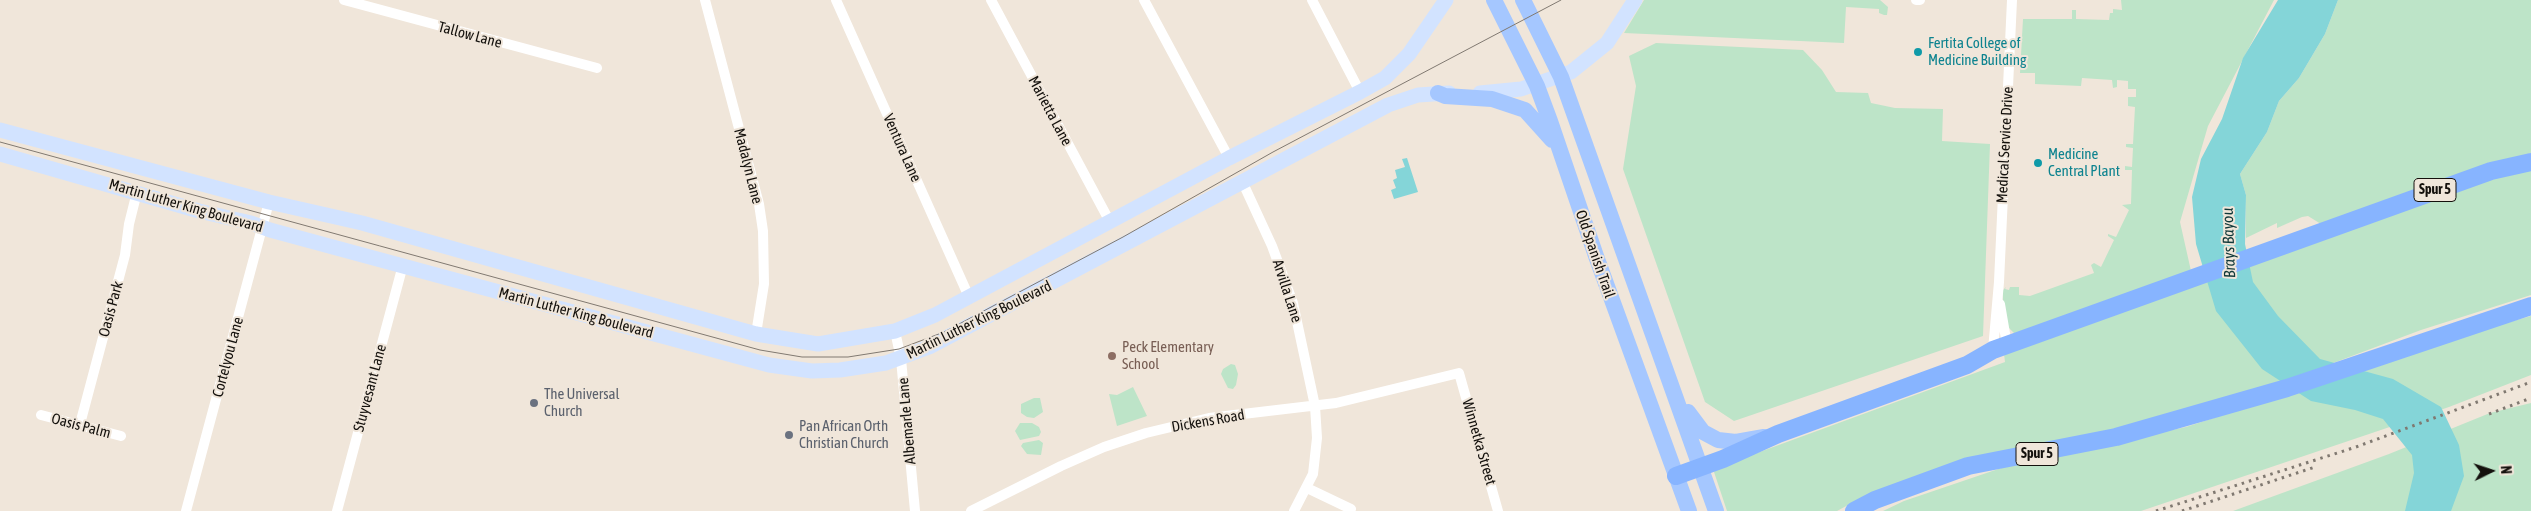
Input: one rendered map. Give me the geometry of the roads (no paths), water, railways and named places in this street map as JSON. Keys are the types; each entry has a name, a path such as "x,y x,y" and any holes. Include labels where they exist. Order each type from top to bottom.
{"highway":[{"name":"Spur 5","path":"1676,476 1702,467 1778,434 1967,365 2000,347 2491,171 2530,163"},
{"name":"Spur 5","path":"1854,511 1875,500 1968,466 2116,437 2287,388 2427,339 2531,306"}],"main road":[{"name":"Martin Luther King Boulevard","path":"0,130 269,202 362,223 756,334 818,344 895,331 935,315 1229,158 1360,92 1385,78 1409,54 1446,0"},
{"name":"Old Spanish Trail","path":"1494,0 1537,86 1599,265 1689,511"},
{"name":"Old Spanish Trail","path":"1523,0 1561,77 1702,467 1716,511"},
{"name":"Martin Luther King Boulevard","path":"0,154 199,211 263,226 270,230 788,369 840,370 886,364 956,335 1242,181 1388,105 1406,98 1438,93 1494,94 1537,86 1561,77 1578,67 1607,43 1635,0"},
{"path":"1438,93 1445,96 1492,99 1525,110 1560,148"},
{"path":"1665,365 1677,383 1693,421 1703,432 1718,440 1736,442 1778,434"}],"street":[{"name":"Tallow Lane","path":"344,0 597,68"},
{"name":"Madalyn Lane","path":"705,0 758,204 763,231 764,284 756,334"},
{"name":"Ventura Lane","path":"836,0 970,297"},
{"name":"Marietta Lane","path":"990,0 1110,222"},
{"path":"1144,0 1229,158"},
{"path":"1312,0 1360,92"},
{"name":"Medical Service Drive","path":"2000,347 1998,290 2012,0"},
{"name":"Arvilla Lane","path":"1242,181 1272,246 1293,303 1315,406 1316,460 1307,488 1294,511"},
{"name":"Oasis Park","path":"80,424 125,254 129,224 137,192"},
{"name":"Cortelyou Lane","path":"186,511 269,202"},
{"name":"Stuyvesant Lane","path":"336,511 403,265"},
{"name":"Medical Service Drive","path":"1998,290 2000,347"},
{"name":"Albemarle Lane","path":"895,331 901,359 915,511"},
{"name":"Dickens Road","path":"971,511 1069,462 1146,433 1210,418 1336,403 1459,373"},
{"name":"Winnetka Street","path":"1459,373 1498,511"},
{"name":"Oasis Palm","path":"42,415 121,436"},
{"path":"1307,488 1350,509"}],"water":[{"name":"Brays Bayou","path":"2278,0 2338,0 2325,34 2299,78 2279,101 2267,132 2240,174 2246,195 2245,244 2253,282 2278,316 2320,359 2393,379 2441,407 2459,445 2464,476 2451,511 2405,511 2414,473 2412,455 2383,419 2355,410 2311,401 2262,369 2216,311 2196,244 2192,197 2201,159 2222,119 2243,58"},
{"path":"1407,158 1418,192 1394,199 1391,190 1396,188 1393,180 1397,178 1395,170 1405,167 1402,159"}],"tram line":[{"path":"0,142 760,350 802,357 848,357 899,349 944,332 1123,237 1273,152 1561,0"}],"railway":[{"path":"2156,511 2356,447 2531,382"},
{"path":"2489,414 2531,398"},
{"path":"2182,511 2315,467"}],"place":[{"name":"Fertita College of Medicine Building","path":"1918,52"},
{"name":"Medicine Central Plant","path":"2038,163"},
{"name":"Peck Elementary School","path":"1112,356"},
{"name":"The Universal Church","path":"534,403"},
{"name":"Pan African Orth Christian Church","path":"789,435"}]}
